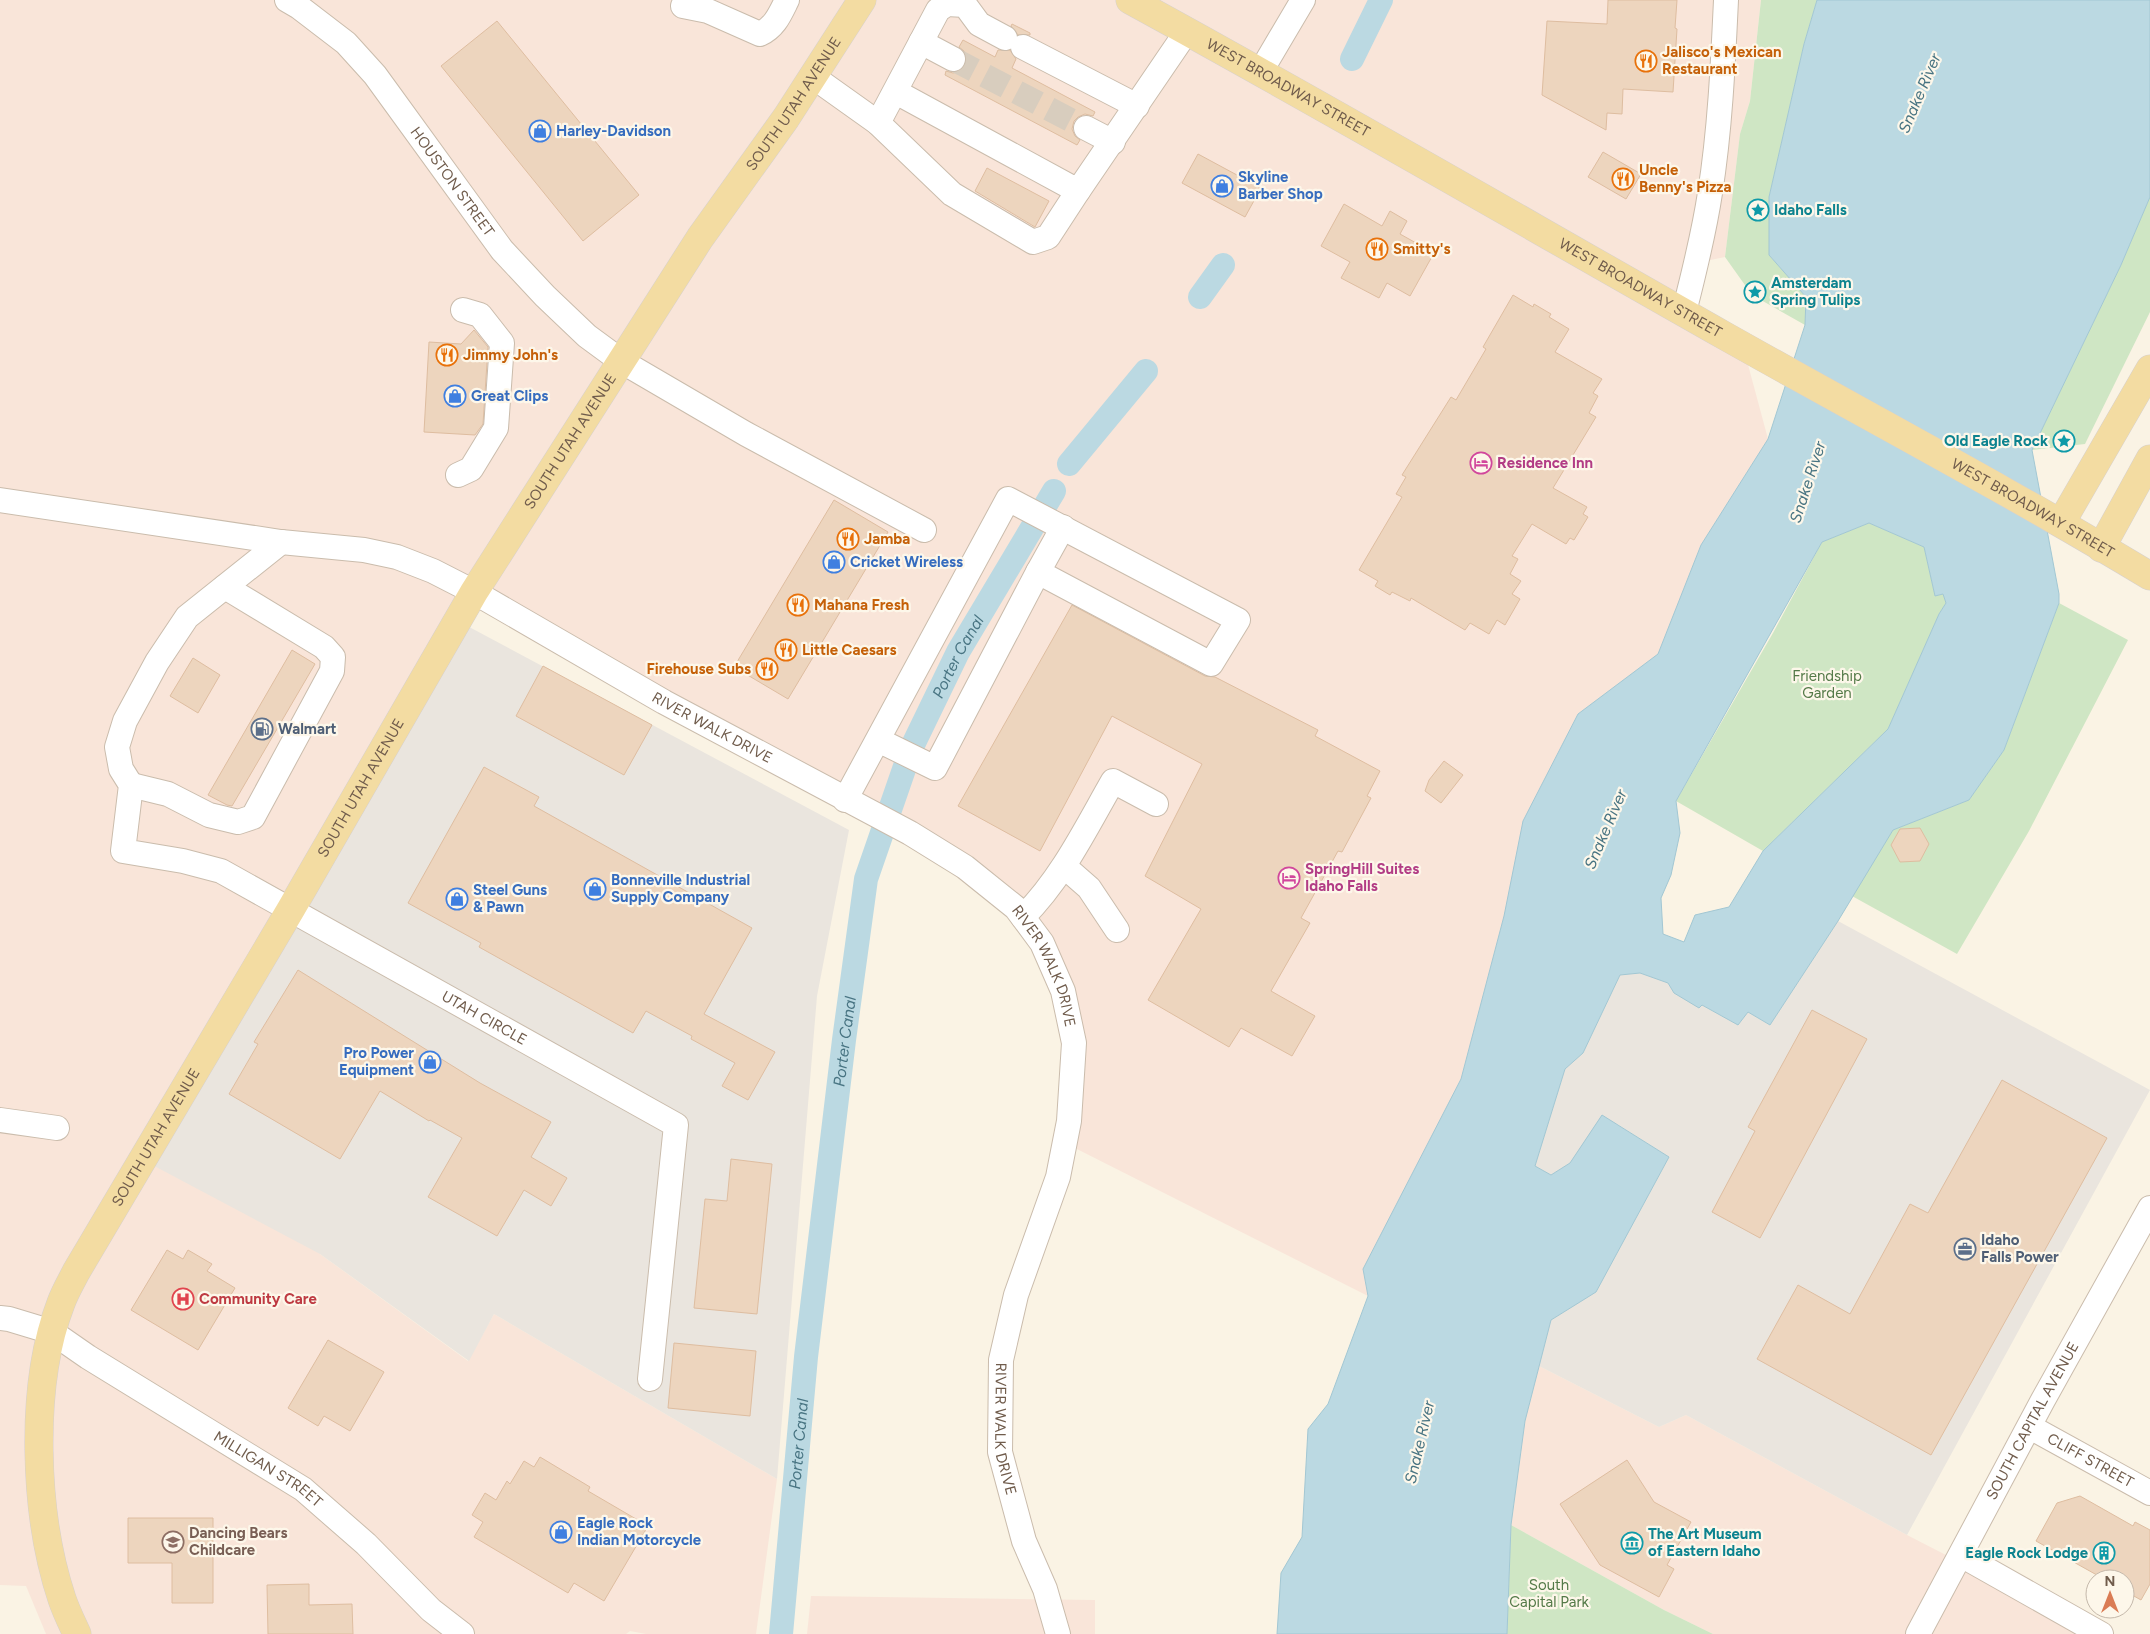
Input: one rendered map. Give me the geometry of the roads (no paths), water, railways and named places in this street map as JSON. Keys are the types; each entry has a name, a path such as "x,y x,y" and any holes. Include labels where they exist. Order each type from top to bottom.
{"main road":[{"name":"SOUTH UTAH AVENUE","path":"77,1634 62,1600 49,1551 41,1497 39,1449 45,1365 61,1302 76,1272 291,909 474,592 700,238 786,118 862,0"},
{"name":"WEST BROADWAY STREET","path":"1130,0 2052,518 2150,576"},
{"path":"2052,518 2150,369"},
{"path":"2101,548 2150,459"}],"street":[{"name":"HOUSTON STREET","path":"287,0 346,43 375,75 502,250 545,296 587,336 621,361 754,438 924,530"},
{"path":"683,6 708,11 760,34 768,30 777,21 787,0"},
{"path":"1261,72 1303,0"},
{"path":"1684,312 1710,193 1718,116 1726,0"},
{"path":"878,124 938,10 947,4 965,5 979,24 1137,106"},
{"path":"812,76 878,124 952,194 1033,242 1048,237 1187,31"},
{"path":"921,42 953,59"},
{"path":"896,92 1078,191"},
{"path":"1086,128 1113,142"},
{"path":"458,475 471,469 496,428 502,343 480,315 462,310"},
{"path":"853,804 878,740 1008,498 1238,620 1212,664 1038,572"},
{"name":"RIVER WALK DRIVE","path":"0,500 281,542 364,550 397,557 433,571 474,592 664,702 910,833 965,867 1016,908 1042,943 1063,991 1074,1043 1069,1122 1058,1177 1016,1295 1001,1360 1000,1452 1024,1541 1045,1589 1058,1634"},
{"path":"878,740 935,768 1062,527"},
{"path":"225,587 324,647 333,657 332,671 253,817 238,822 209,816 168,794 131,785 121,769 117,747 125,721 157,662 187,617 281,542"},
{"path":"1023,917 1039,901 1065,867 1113,781 1156,804"},
{"name":"UTAH CIRCLE","path":"131,785 123,851 183,861 221,870 676,1125 650,1379"},
{"path":"1065,867 1089,888 1117,930"},
{"path":"0,1120 56,1128"},
{"name":"SOUTH CAPITAL AVENUE","path":"1918,1634 2150,1208"},
{"name":"MILLIGAN STREET","path":"0,1318 52,1332 88,1357 302,1489 366,1544 431,1610 462,1634"},
{"name":"CLIFF STREET","path":"2030,1427 2150,1493"},
{"path":"1961,1555 2101,1634"}],"water":[{"name":"Snake River","path":"1817,0 2150,0 2150,197 2121,265 2032,450 2059,594 2059,603 2004,750 1969,800 1893,830 1838,921 1770,1025 1748,1012 1738,1025 1702,1005 1699,1008 1674,993 1668,983 1640,973 1620,975 1583,1053 1565,1069 1535,1166 1551,1175 1570,1163 1602,1115 1669,1157 1596,1292 1551,1320 1525,1421 1511,1525 1507,1634 1277,1634 1281,1573 1302,1537 1308,1429 1328,1404 1368,1296 1363,1269 1461,1079 1504,916 1523,821 1578,714 1658,654 1701,545 1768,439 1805,325 1806,297 1769,255 1769,197 1804,44","holes":["1869,523 1924,547 1935,596 1943,594 1946,603 1939,614 1888,729 1763,851 1729,907 1695,915 1684,942 1663,934 1661,898 1671,875 1680,833 1676,801 1822,542"]}],"waterway":[{"name":"Porter Canal","path":"1352,59 1381,0"},
{"name":"Porter Canal","path":"1200,297 1223,265"},
{"name":"Porter Canal","path":"1069,464 1146,371"},
{"name":"Porter Canal","path":"781,1634 806,1357 844,1040 866,879 911,749 958,652 1054,491"}],"tunnel":[{"path":"953,59 1086,128"}],"place":[{"name":"Jalisco's Mexican Restaurant","path":"1646,61"},
{"name":"Harley-Davidson","path":"540,131"},
{"name":"Uncle Benny's Pizza","path":"1623,179"},
{"name":"Skyline Barber Shop","path":"1222,186"},
{"name":"Idaho Falls","path":"1758,210"},
{"name":"Smitty's","path":"1377,249"},
{"name":"Amsterdam Spring Tulips","path":"1755,292"},
{"name":"Jimmy John's","path":"447,355"},
{"name":"Great Clips","path":"455,396"},
{"name":"Old Eagle Rock","path":"2064,441"},
{"name":"Residence Inn","path":"1481,463"},
{"name":"Jamba","path":"848,539"},
{"name":"Cricket Wireless","path":"834,562"},
{"name":"Mahana Fresh","path":"798,605"},
{"name":"Little Caesars","path":"786,650"},
{"name":"Firehouse Subs","path":"767,669"},
{"name":"Walmart","path":"262,729"},
{"name":"SpringHill Suites Idaho Falls","path":"1289,878"},
{"name":"Bonneville Industrial Supply Company","path":"595,889"},
{"name":"Steel Guns & Pawn","path":"457,899"},
{"name":"Pro Power Equipment","path":"430,1062"},
{"name":"Idaho Falls Power","path":"1965,1249"},
{"name":"Community Care","path":"183,1299"},
{"name":"Eagle Rock Indian Motorcycle","path":"561,1532"},
{"name":"Dancing Bears Childcare","path":"173,1542"},
{"name":"The Art Museum of Eastern Idaho","path":"1632,1543"},
{"name":"Eagle Rock Lodge","path":"2104,1553"}],"park label":[{"name":"Friendship Garden","path":"1827,684"},
{"name":"South Capital Park","path":"1549,1594"}]}
